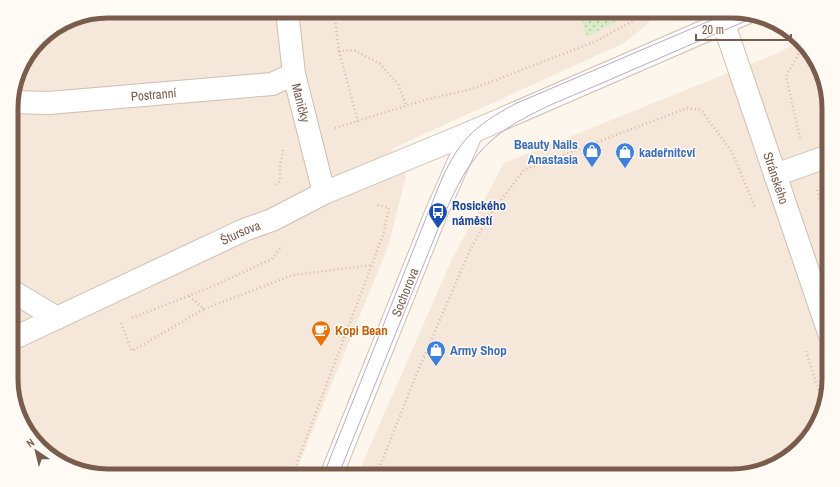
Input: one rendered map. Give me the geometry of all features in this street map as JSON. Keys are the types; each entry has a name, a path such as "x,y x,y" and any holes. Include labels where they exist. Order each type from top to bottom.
{"street":[{"name":"Maničky","path":"288,18 294,74 324,193"},
{"path":"472,132 720,18"},
{"name":"Stránského","path":"722,18 822,312"},
{"name":"Postranní","path":"18,102 49,103 272,84 294,74"},
{"name":"Štursova","path":"18,336 244,230 272,220 324,193 472,132"},
{"name":"Sochorova","path":"333,469 437,211 472,132"},
{"path":"775,174 822,158"},
{"path":"18,295 57,318"}],"path":[{"path":"335,18 339,51 358,122"},
{"path":"276,186 280,181 280,166 284,144 428,99 472,89 594,42 638,18"},
{"path":"339,51 354,50 380,64 398,84 406,106"},
{"path":"786,76 801,50"},
{"path":"379,469 417,373 470,250 489,216 524,170 687,108 701,110 732,152 756,211"},
{"path":"295,469 383,235 389,208 377,204 370,205"},
{"path":"132,318 189,296 272,259 285,243"},
{"path":"121,323 132,351 204,309 293,275 372,265"},
{"path":"189,296 204,309"},
{"path":"335,334 345,338"},
{"path":"806,349 820,395"}],"shaded area":[{"path":"102,18 651,18 648,24 622,44 391,149 406,176 388,247 297,469 96,468 74,462 56,452 56,431 35,431 33,429 27,419 21,402 18,379 18,108 21,85 27,68 44,44 58,33 68,27 85,21"},
{"path":"796,44 810,63 815,74 822,102 822,385 815,413 810,424 796,443 772,460 738,469 360,469 452,259 504,163 771,56"}],"green space":[{"path":"581,18 622,18 587,37"}],"tram line":[{"path":"326,469 438,188 452,159 468,137 489,120 517,103 717,18"},
{"path":"341,469 438,229 460,181 483,148 504,130 544,108 748,20"}],"place":[{"name":"Beauty Nails Anastasia","path":"592,168"},
{"name":"kadeřnitcví","path":"625,169"},
{"name":"Rosického náměstí","path":"438,229"},
{"name":"Kopi Bean","path":"321,347"},
{"name":"Army Shop","path":"436,367"}]}
